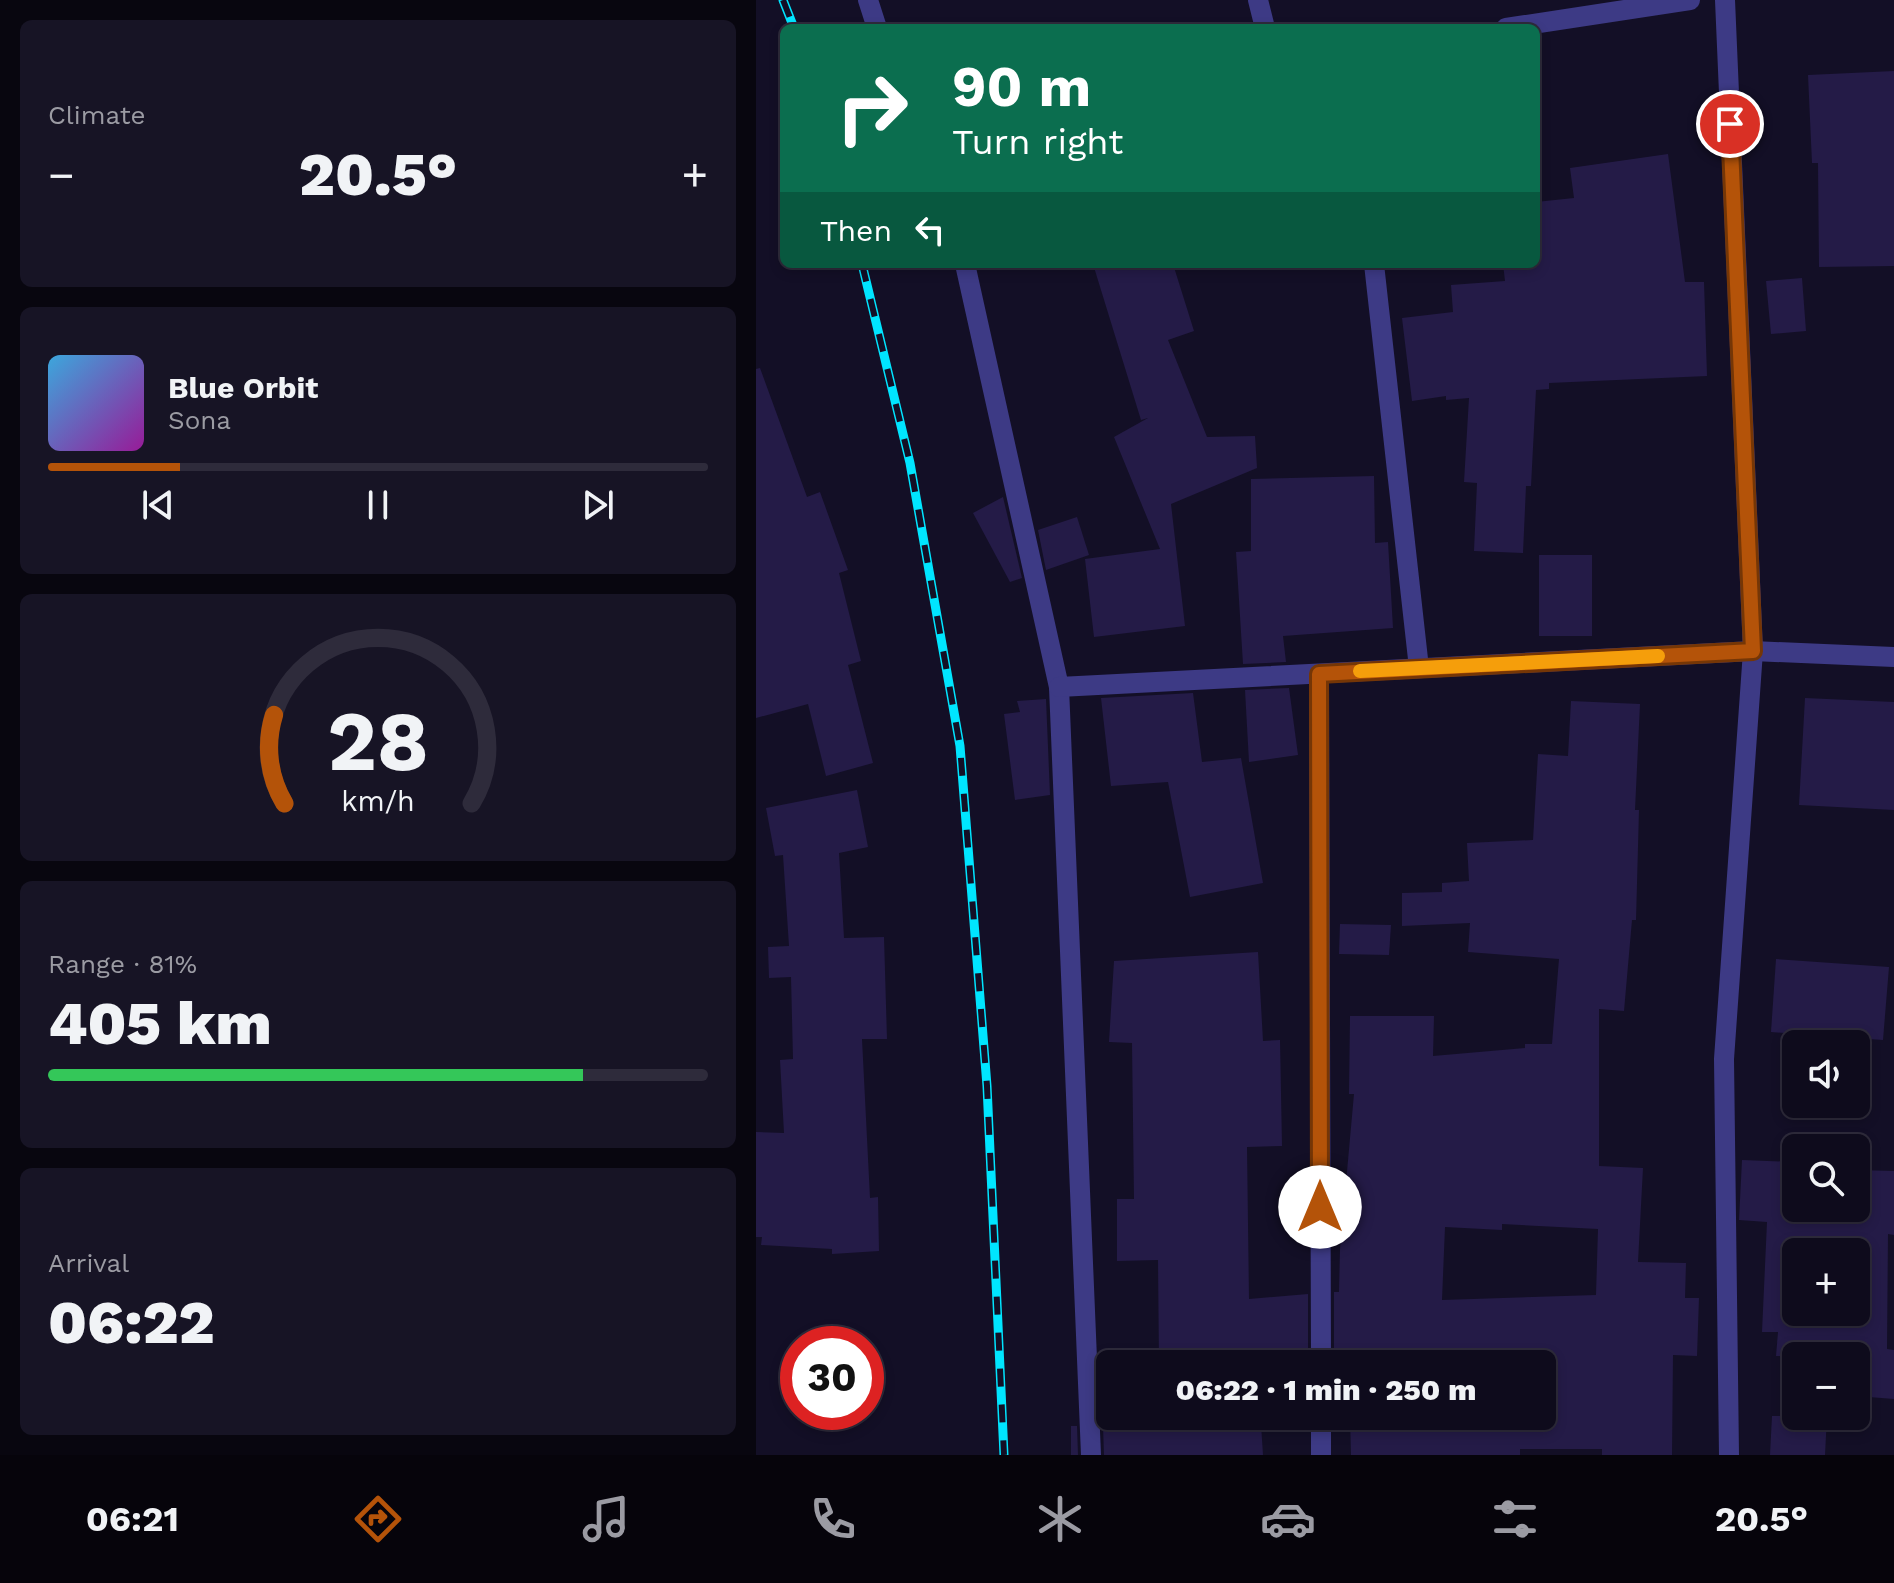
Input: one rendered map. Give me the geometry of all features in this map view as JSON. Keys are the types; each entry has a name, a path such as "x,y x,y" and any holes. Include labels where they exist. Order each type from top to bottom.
{"street":[{"path":"868,0 876,24"},
{"path":"1258,0 1264,24"},
{"path":"1532,24 1690,0"},
{"path":"1725,0 1753,651 1724,1059 1729,1455"},
{"path":"966,268 1059,687 1091,1455"},
{"path":"1374,268 1419,668"},
{"path":"1059,687 1753,651 1894,657"},
{"path":"1319,674 1321,1350"},
{"path":"1321,1430 1321,1455"}],"building":[{"path":"1894,71 1894,266 1819,267 1818,163 1812,163 1808,75"},
{"path":"1668,154 1685,282 1704,282 1707,376 1549,383 1549,389 1536,390 1531,486 1526,486 1523,553 1474,551 1477,483 1464,482 1469,398 1446,400 1446,396 1412,401 1402,318 1453,312 1451,285 1505,281 1503,268 1540,268 1540,202 1574,198 1570,168"},
{"path":"1094,268 1174,268 1194,331 1168,340 1207,437 1255,436 1257,468 1171,504 1185,626 1094,637 1085,559 1160,549 1114,437 1148,418 1141,420"},
{"path":"1802,278 1806,331 1771,334 1766,281"},
{"path":"760,368 807,497 820,492 848,570 839,573 861,661 848,665 873,763 826,776 808,704 756,718 756,369"},
{"path":"1374,476 1375,543 1388,542 1393,628 1283,636 1286,662 1243,664 1236,552 1251,551 1251,479"},
{"path":"1003,497 1022,578 1010,582 973,513"},
{"path":"1077,517 1089,555 1046,570 1038,530"},
{"path":"1539,555 1592,555 1592,636 1539,636"},
{"path":"1289,688 1298,755 1249,762 1245,690"},
{"path":"1193,693 1202,762 1241,758 1263,883 1190,897 1168,782 1111,786 1101,698"},
{"path":"1805,698 1894,702 1894,810 1799,805"},
{"path":"1046,699 1050,795 1015,800 1004,714 1020,712 1017,701"},
{"path":"1571,701 1640,704 1635,810 1639,810 1636,920 1632,920 1624,1011 1599,1009 1599,1166 1643,1168 1638,1262 1686,1263 1685,1298 1699,1298 1697,1356 1673,1355 1672,1455 1602,1455 1602,1449 1520,1449 1520,1455 1351,1455 1350,1430 1556,1430 1556,1350 1334,1350 1334,1292 1339,1292 1354,1094 1349,1094 1350,1016 1434,1016 1433,1056 1525,1048 1525,1044 1552,1044 1559,959 1468,952 1470,923 1402,926 1402,893 1442,892 1442,883 1469,881 1467,843 1533,840 1538,754 1568,756","holes":["1502,1224 1598,1229 1596,1295 1442,1300 1445,1227 1502,1230"]},
{"path":"857,790 868,847 839,853 844,938 884,937 887,1039 862,1039 870,1198 878,1197 879,1251 832,1254 832,1249 761,1245 762,1237 756,1237 756,1132 784,1133 780,1060 793,1059 791,977 769,978 768,947 789,946 783,855 775,856 766,808"},
{"path":"1340,924 1391,925 1389,955 1339,954"},
{"path":"1258,952 1263,1041 1280,1040 1282,1146 1247,1147 1249,1299 1308,1294 1308,1350 1159,1350 1158,1260 1117,1261 1117,1199 1134,1199 1132,1043 1109,1042 1114,961"},
{"path":"1776,959 1889,967 1883,1040 1870,1039 1870,1030 1771,1032"},
{"path":"1742,1160 1782,1161 1782,1222 1870,1222 1870,1170 1894,1171 1894,1235 1888,1234 1887,1349 1894,1350 1894,1399 1870,1397 1870,1342 1782,1342 1782,1356 1776,1356 1778,1332 1762,1332 1767,1222 1739,1220"},
{"path":"1772,1416 1782,1416 1782,1430 1826,1430 1825,1455 1770,1455"},
{"path":"1071,1426 1077,1426 1078,1455 1071,1455"},
{"path":"1103,1430 1261,1430 1263,1455 1104,1455"}],"railway":[{"path":"783,0 792,24"},
{"path":"863,268 910,463 960,746 987,1086 1004,1455"}],"slow traffic":[{"path":"1360,671 1658,656"}],"route":[{"path":"1320,1207 1319,674 1753,651 1730,124"}]}
